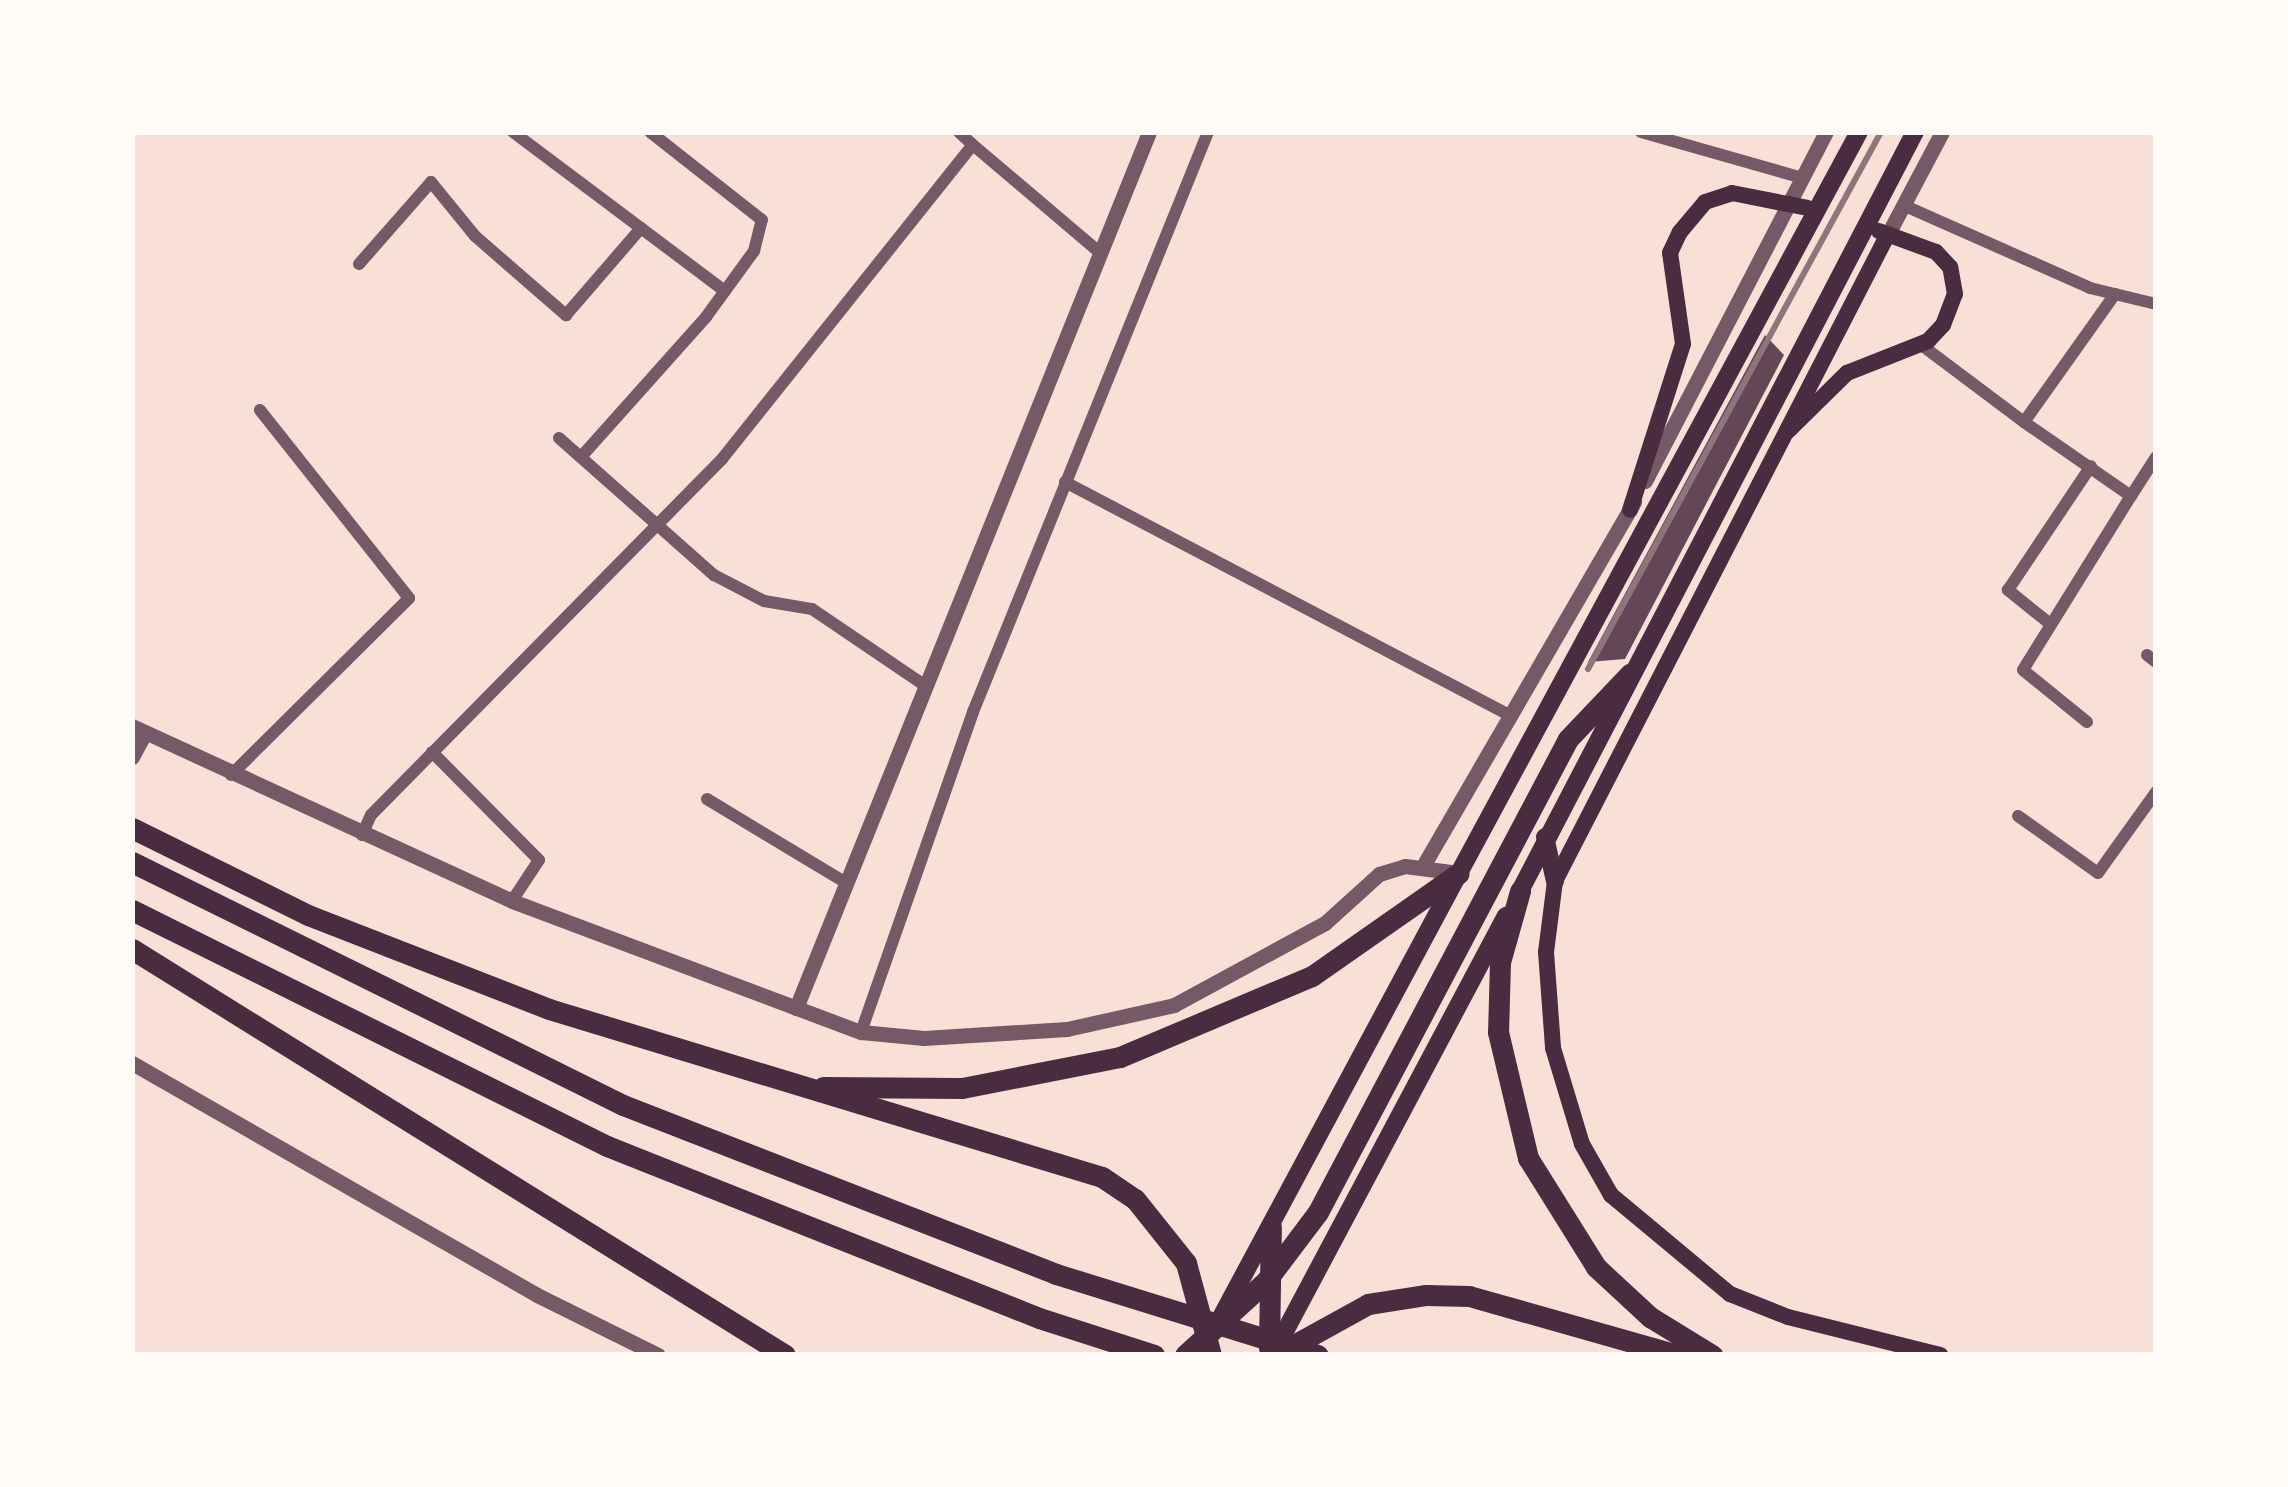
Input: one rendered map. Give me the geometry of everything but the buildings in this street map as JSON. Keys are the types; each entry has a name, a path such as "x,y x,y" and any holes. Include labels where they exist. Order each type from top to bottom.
{"highway":[{"path":"1186,1355 1207,1349 1318,1212 1568,739 1630,674"},
{"path":"132,828 399,953 799,1086 1102,1177 1166,1231 1201,1299 1207,1349"},
{"path":"132,862 623,1106 1056,1274 1318,1355"},
{"path":"799,1086 962,1088 1120,1058 1312,976 1460,873"},
{"path":"1520,891 1500,962 1498,1032 1528,1158 1596,1267 1651,1317 1712,1355"},
{"path":"132,910 608,1146 1039,1318 1154,1355"},
{"path":"132,949 784,1355"},
{"path":"1270,1227 1265,1281 1273,1355 1368,1304 1426,1295 1469,1296 1678,1355"}],"main road":[{"path":"1207,1349 1859,132"},
{"path":"1273,1355 1915,132"},
{"path":"1630,510 1683,344 1670,254 1680,232 1719,196 1789,201 1808,208"},
{"path":"1773,446 1847,373 1920,344 1949,309 1950,267 1936,252 1883,232 1773,446 1555,881 1546,952 1553,1048 1582,1144 1611,1195 1730,1294 1788,1317 1940,1355"},
{"path":"1544,837 1555,881"}],"street":[{"path":"513,132 725,291"},
{"path":"581,458 725,291 754,251 762,220 650,132"},
{"path":"959,132 1098,250"},
{"path":"796,1008 1149,132"},
{"path":"861,1032 907,886 1208,132"},
{"path":"1641,132 1802,178"},
{"path":"1423,866 1630,510 1826,132"},
{"path":"1883,232 1903,206 1942,132"},
{"path":"362,836 371,815 661,525 973,145"},
{"path":"359,264 431,182 475,236 566,315 641,228"},
{"path":"1903,206 2115,294 2156,304"},
{"path":"2024,422 2115,294"},
{"path":"1920,344 2131,496"},
{"path":"230,776 409,598 260,410"},
{"path":"559,438 727,583 812,609 926,687"},
{"path":"2087,722 2023,670 2156,457"},
{"path":"2049,623 2008,590 2091,466"},
{"path":"1065,482 1511,716"},
{"path":"132,757 138,730 512,901 861,1032 924,1038 1066,1029 1174,1005 1325,923 1379,874 1423,866 1460,873"},
{"path":"432,752 539,860 512,901"},
{"path":"2018,815 2098,873 2156,792"},
{"path":"706,799 846,883"},
{"path":"132,1063 537,1295 658,1355"}],"railway":[{"path":"1588,669 1881,132"}]}
